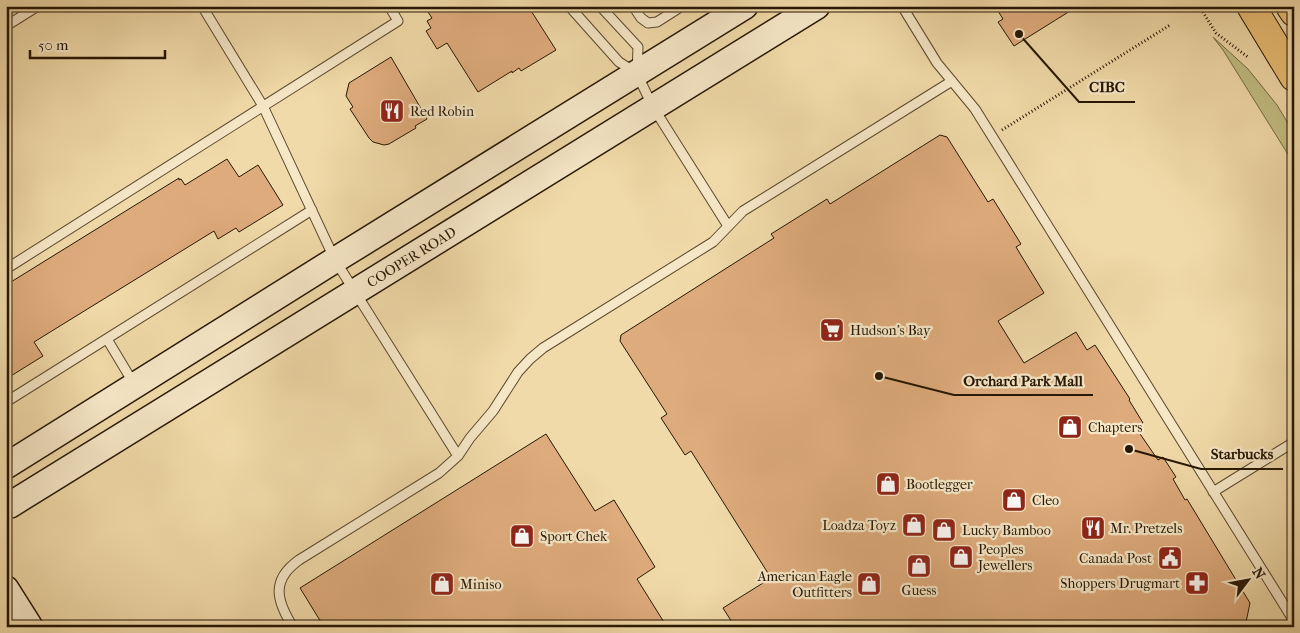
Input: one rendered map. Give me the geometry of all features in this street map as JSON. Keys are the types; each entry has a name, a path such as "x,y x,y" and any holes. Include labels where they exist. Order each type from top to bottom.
{"highway":[{"path":"1251,6 1294,77"},
{"path":"1290,6 1294,12"}],"main road":[{"path":"6,466 746,6"},
{"name":"COOPER ROAD","path":"6,506 817,6"},
{"path":"6,589 30,627"}],"lane":[{"path":"6,26 38,6"},
{"path":"202,6 263,106 335,260 458,456"},
{"path":"6,269 398,21 389,6"},
{"path":"569,6 619,62 637,74"},
{"path":"600,6 638,46 637,74 653,107 728,226"},
{"path":"633,6 641,18 648,23 657,22 682,6"},
{"path":"902,6 937,63 975,109 1294,621"},
{"path":"293,627 281,606 279,598 281,579 285,572 299,560 439,473 458,456 493,410 518,372 543,348 713,242 743,211 952,81"},
{"path":"6,402 312,210"},
{"path":"107,339 135,386"},
{"path":"1213,492 1294,442"}],"path":[{"path":"1199,6 1200,11 1216,33 1249,58"},
{"path":"1001,133 1002,129 1170,25"}],"shaded area":[{"path":"1213,37 1248,69 1277,105 1294,133 1294,164 1223,50"}],"building":[{"path":"424,6 528,6 556,50 521,71 519,68 512,73 512,71 478,92 447,43 437,49 426,31 431,28 427,21 432,18"},
{"path":"995,6 1078,6 1014,46 998,22 1003,19"},
{"path":"391,57 427,119 415,126 416,128 384,145 373,142 369,138 350,109 353,107 346,96 349,83"},
{"path":"940,135 947,137 988,202 993,199 1021,244 1016,247 1044,293 998,321 1024,363 1076,332 1087,350 1095,345 1130,399 1143,423 1136,428 1158,460 1163,457 1176,477 1173,479 1185,500 1187,499 1250,603 1245,627 735,627 723,608 771,578 691,451 685,455 661,418 667,414 620,341 621,335 774,238 771,234 827,199 830,204"},
{"path":"227,159 239,177 258,165 283,205 239,232 236,228 218,239 214,231 34,342 43,356 6,379 6,285 179,178 185,185"},
{"path":"546,434 595,511 614,500 655,567 637,579 667,627 324,627 300,588"}],"place":[{"name":"CIBC","path":"1019,34"},
{"name":"Red Robin","path":"392,111"},
{"name":"Hudson's Bay","path":"832,330"},
{"name":"Orchard Park Mall","path":"879,376"},
{"name":"Chapters","path":"1070,427"},
{"name":"Starbucks","path":"1129,449"},
{"name":"Bootlegger","path":"888,484"},
{"name":"Cleo","path":"1014,500"},
{"name":"Loadza Toyz","path":"914,525"},
{"name":"Mr. Pretzels","path":"1093,528"},
{"name":"Lucky Bamboo","path":"944,530"},
{"name":"Sport Chek","path":"522,536"},
{"name":"Peoples Jewellers","path":"961,557"},
{"name":"Canada Post","path":"1170,558"},
{"name":"Guess","path":"919,566"},
{"name":"Shoppers Drugmart","path":"1197,583"},
{"name":"Miniso","path":"442,584"},
{"name":"American Eagle Outfitters","path":"869,584"}]}
